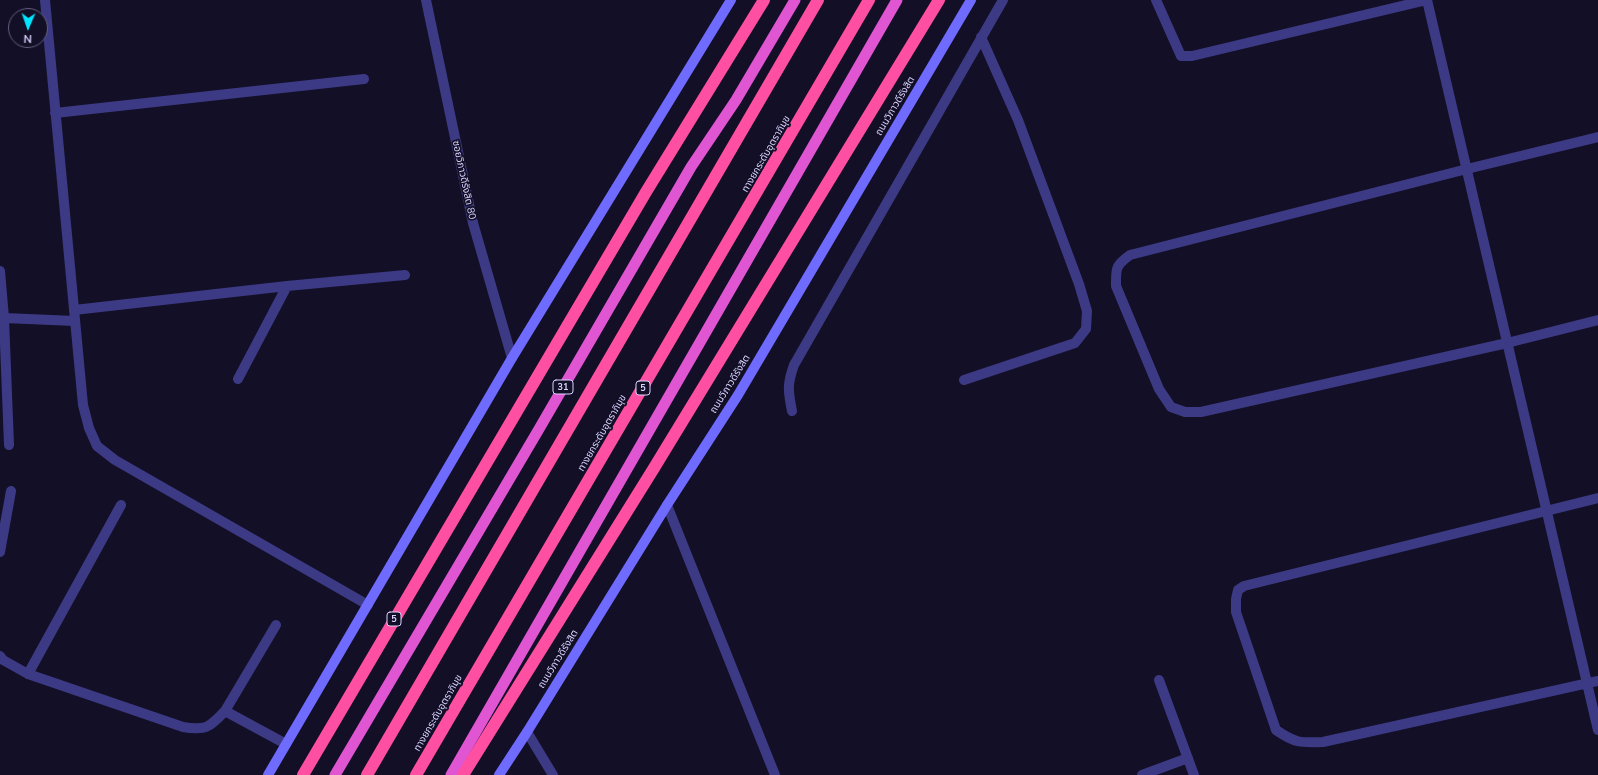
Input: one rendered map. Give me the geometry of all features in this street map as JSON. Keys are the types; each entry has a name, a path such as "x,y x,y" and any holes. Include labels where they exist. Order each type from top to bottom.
{"highway":[{"name":"5","path":"303,775 485,463 646,192 764,0"},
{"name":"31","path":"334,775 535,436 687,174 736,100 795,0"},
{"path":"367,775 818,0"},
{"name":"ทางยกระดับอุตราภิมุข","path":"416,775 869,0"},
{"path":"451,775 897,0"},
{"path":"463,775 654,468 939,0"}],"main road":[{"path":"268,775 512,358 732,0"},
{"name":"ถนนวิภาวดีรังสิต","path":"499,775 738,394 971,0"}],"street":[{"path":"45,0 83,406 89,428 97,446 115,460 368,605"},
{"name":"ซอยวิภาวดีรังสิต 80","path":"426,0 473,223 512,358"},
{"path":"792,411 788,388 790,375 794,365 980,37 1003,0"},
{"path":"1156,0 1181,56 1192,56 1427,0 1598,730"},
{"path":"964,380 1075,343 1086,329 1087,311 1079,284 1018,120 980,37"},
{"path":"55,113 364,79"},
{"path":"1598,137 1130,255 1119,263 1116,270 1116,286 1159,389 1171,407 1185,412 1201,412 1507,343 1598,320"},
{"path":"0,271 4,318 9,445"},
{"path":"74,310 287,286 405,275"},
{"path":"238,379 287,286"},
{"path":"4,318 75,321"},
{"path":"0,552 11,491"},
{"path":"1598,498 1244,586 1238,590 1236,600 1236,612 1276,730 1290,740 1306,743 1323,742 1598,681"},
{"path":"28,674 120,505"},
{"path":"667,506 775,775"},
{"path":"0,656 3,660 28,674 195,729 212,725 225,711 276,624"},
{"path":"1159,680 1194,775"},
{"path":"225,711 286,744"},
{"path":"527,732 553,775"},
{"path":"1142,775 1188,758"}]}
